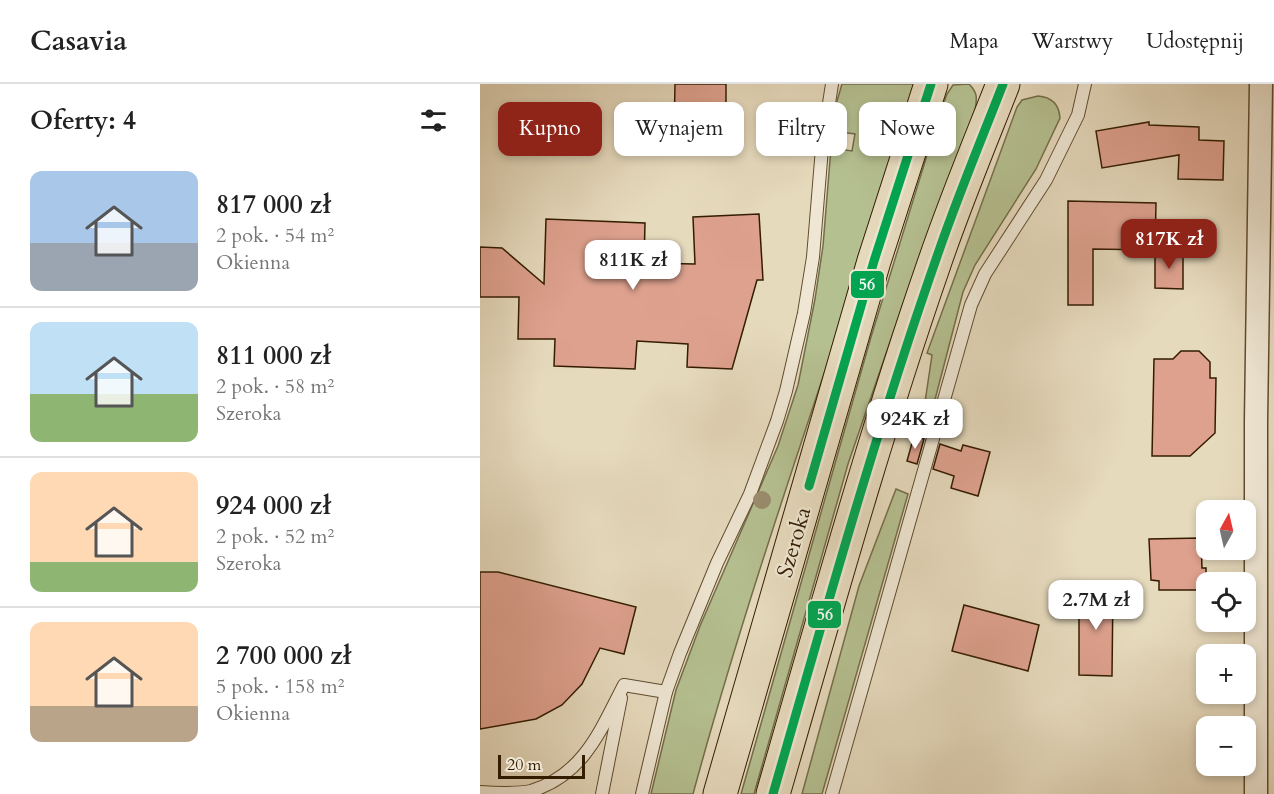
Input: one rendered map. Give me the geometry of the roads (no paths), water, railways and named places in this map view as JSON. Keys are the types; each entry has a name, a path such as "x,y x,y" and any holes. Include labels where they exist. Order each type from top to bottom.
{"main road":[{"name":"Szeroka","path":"720,794 874,261 931,84"},
{"path":"773,794 857,505 908,342 941,242 1003,84"}],"street":[{"path":"1256,794 1256,421 1261,84"}],"lane":[{"path":"642,794 666,692 705,590 750,494 786,391 804,313 813,257 822,148 832,84"},
{"path":"832,794 971,305 985,274 1051,169 1078,115 1085,84"},
{"path":"624,685 666,692"},
{"path":"480,792 507,794 531,791 566,775 592,746 624,685"},
{"path":"602,794 624,685"}]}
